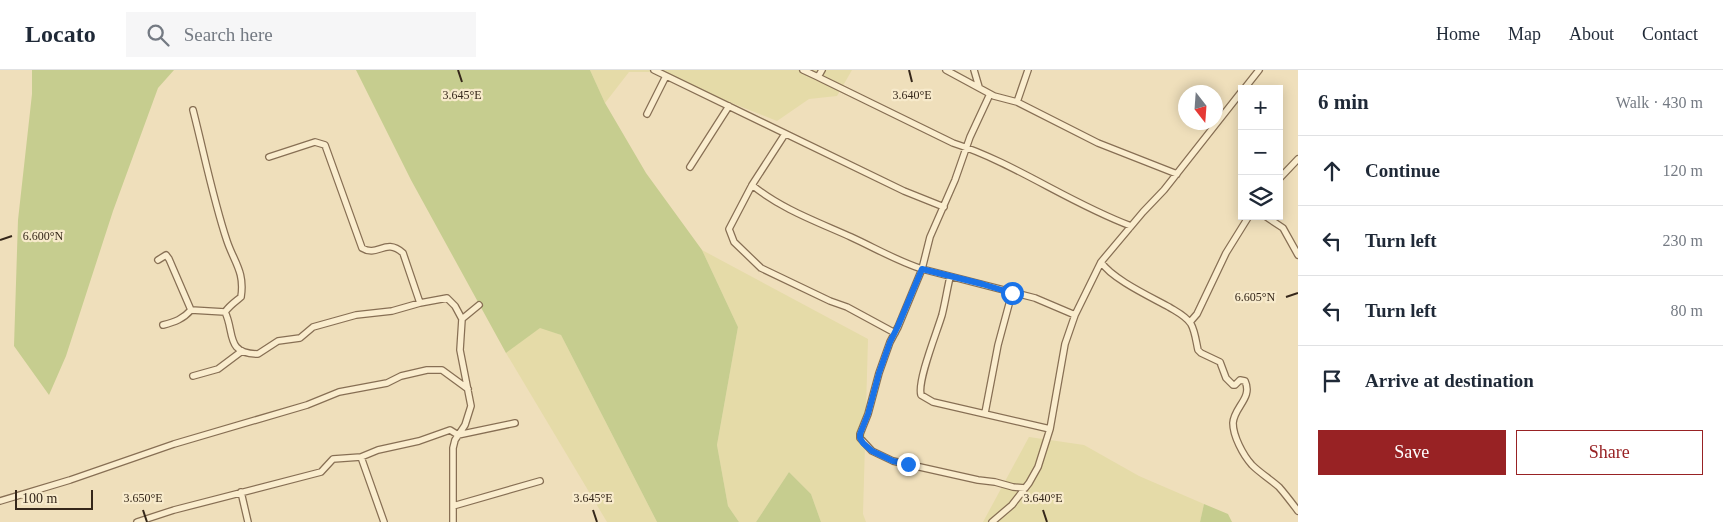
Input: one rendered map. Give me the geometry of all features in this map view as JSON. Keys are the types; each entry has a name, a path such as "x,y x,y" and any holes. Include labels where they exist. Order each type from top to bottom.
{"street":[{"path":"654,70 904,191 944,207"},
{"path":"803,70 946,140 966,147 1084,206 1131,226"},
{"path":"818,77 822,70"},
{"path":"946,70 990,94 1016,102 1098,143 1176,174"},
{"path":"974,70 979,87"},
{"path":"1016,102 1028,70"},
{"path":"1247,85 1257,71"},
{"path":"647,114 666,76"},
{"path":"990,94 966,147 944,207 930,237 922,269 879,373 860,438 872,451 893,461 978,480 1025,488"},
{"path":"992,522 1012,505 1038,467 1050,429 1065,344 1075,316 1101,262 1176,174 1238,96"},
{"path":"690,167 729,106"},
{"path":"193,110 227,243 238,264 242,280 241,297 231,304 225,312"},
{"path":"785,134 752,185 729,229 734,242 761,268 830,301 847,307 895,333"},
{"path":"269,156 315,142 325,145 360,246 370,251 394,246 403,253 420,303"},
{"path":"1282,175 1298,158"},
{"path":"752,185 785,208 922,269 1035,298 1075,316"},
{"path":"1190,322 1197,314 1226,253 1247,220"},
{"path":"1271,220 1282,228 1298,255"},
{"path":"158,260 166,256 169,259 191,310"},
{"path":"1101,262 1110,273 1183,315 1190,322 1198,350 1220,362 1226,378 1233,385 1237,384 1240,380 1245,381 1248,387 1248,394 1233,422 1236,436 1252,465 1278,487 1298,511"},
{"path":"950,277 942,315 929,352 920,392 923,397 933,402 1050,429"},
{"path":"985,413 998,345 1012,293"},
{"path":"225,312 229,320 233,343 242,351 258,354 278,341 300,338 313,327 356,315 392,311 447,298 459,312 462,319 460,350 472,406 453,448 453,522"},
{"path":"462,319 479,305"},
{"path":"164,325 181,319 191,310 225,312"},
{"path":"193,376 218,369 242,351"},
{"path":"0,501 70,480 174,444 307,405 339,392 386,382 401,376 427,370 442,370 468,389"},
{"path":"137,522 174,510 321,472 333,459 361,457 378,450 419,441 450,430 458,435 515,423"},
{"path":"361,457 384,522"},
{"path":"453,506 540,480"},
{"path":"241,492 248,522"}],"shaded area":[{"path":"590,70 852,70 837,96 809,99 777,121 653,72 629,72 605,103"},
{"path":"702,250 868,339 863,514 866,522 821,522 811,494 789,472 756,522 739,522 728,506 717,445 738,327"},
{"path":"540,327 561,335 657,522 607,522 506,353"},
{"path":"1029,437 1084,445 1139,476 1204,504 1200,522 983,522"}],"green space":[{"path":"32,70 174,70 158,88 113,211 66,356 49,395 14,346 18,220 32,94"},
{"path":"356,70 590,70 605,103 646,173 702,250 738,327 717,445 728,506 739,522 657,522 561,335 540,328 506,353 411,180"},
{"path":"789,472 811,494 821,522 756,522"},
{"path":"1204,504 1228,514 1232,522 1200,522"}],"route":[{"path":"908,464 893,461 872,451 863,443 860,434 890,342 922,269 1012,293"}]}
